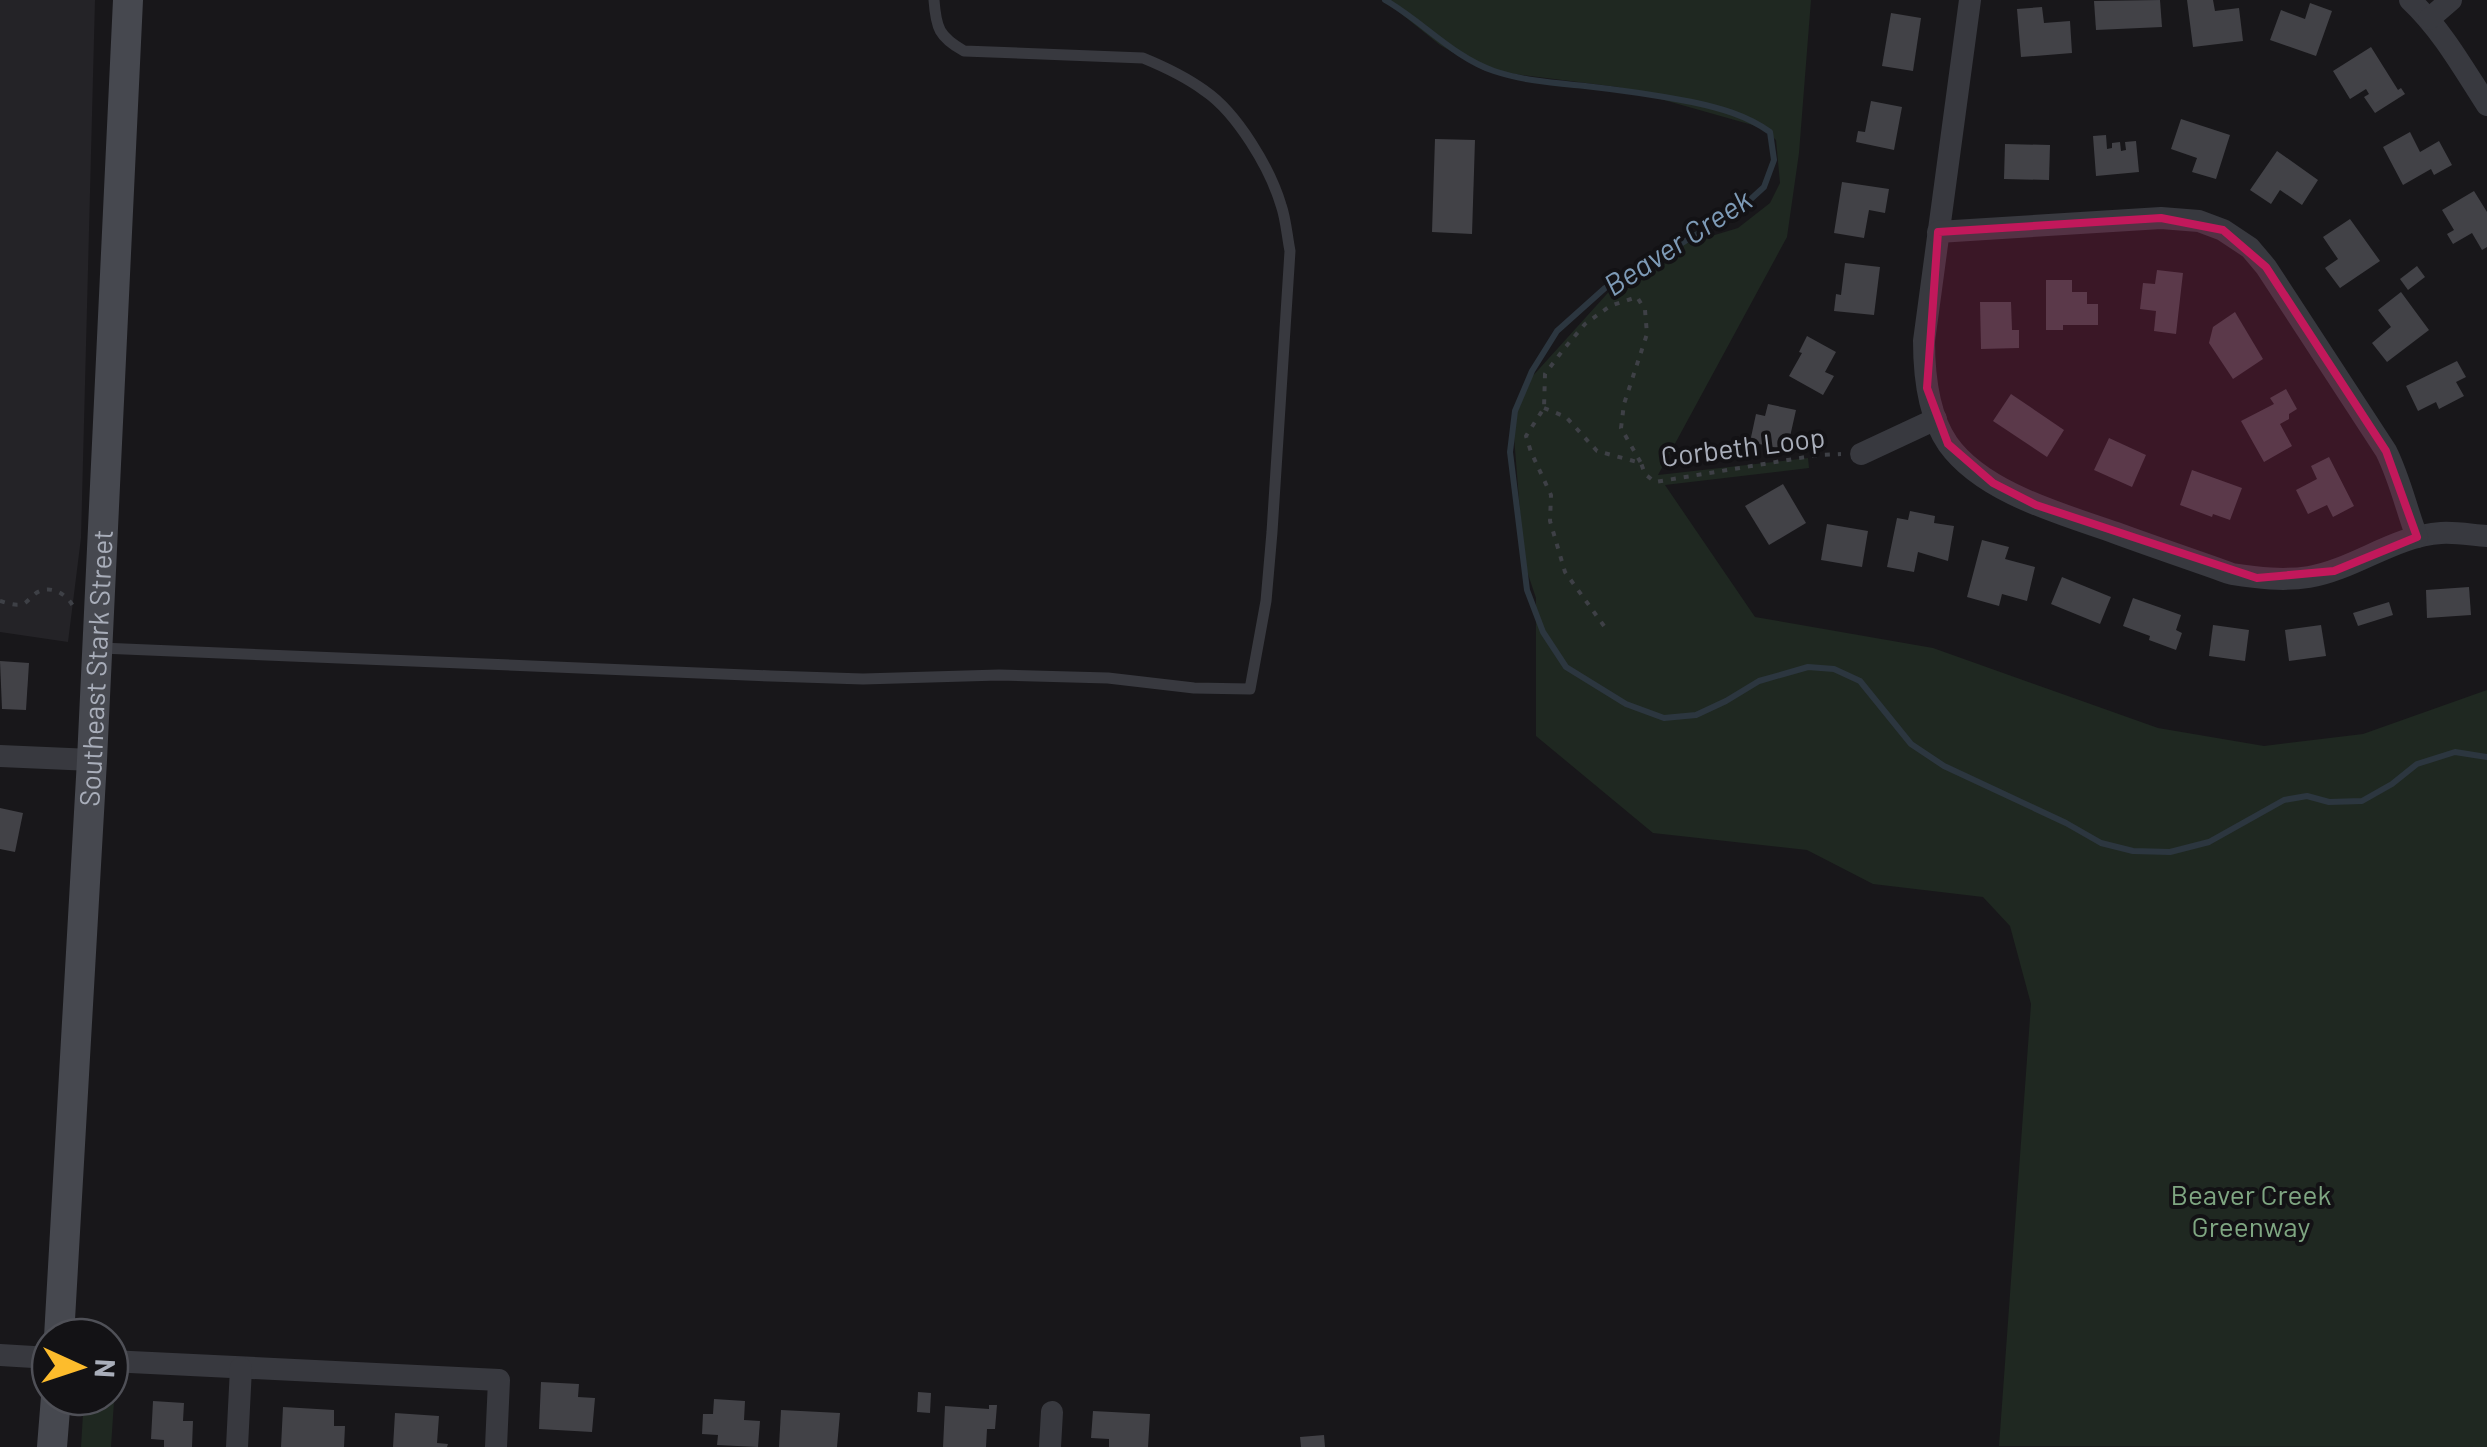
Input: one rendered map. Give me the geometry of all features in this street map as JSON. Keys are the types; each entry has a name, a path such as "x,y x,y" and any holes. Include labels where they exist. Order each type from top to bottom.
{"main road":[{"name":"Southeast Stark Street","path":"61,1317 128,0"},
{"path":"52,1447 54,1417"}],"street":[{"path":"1970,0 1924,341 1927,388 1936,418 1948,444 1967,464 2036,505 2232,574 2283,580 2309,577 2417,538 2440,533 2487,536"},
{"path":"2410,0 2429,18 2487,105"},
{"path":"2429,18 2450,0"},
{"path":"1938,232 2161,218 2199,221 2224,230 2250,248 2266,267 2386,450 2399,476 2417,538"},
{"path":"1860,454 1936,418"},
{"path":"0,756 92,760"},
{"path":"0,1355 30,1357"},
{"path":"130,1363 499,1380 496,1447"},
{"path":"237,1447 241,1368"},
{"path":"1050,1447 1052,1412"}],"lane":[{"path":"97,648 863,679 946,674 1108,678 1194,688 1250,689 1268,584 1286,326 1290,251 1282,205 1239,126 1208,92 1168,68 1144,58 964,51 947,42 936,23 934,0"}],"path":[{"name":"Corbeth Loop","path":"1604,626 1565,572 1550,522 1551,495 1526,436 1544,408 1544,374 1585,324 1610,306 1636,297 1645,310 1647,334 1624,404 1621,428 1645,474 1655,482 1818,455 1860,454"},
{"name":"Corbeth Loop","path":"1544,408 1566,417 1597,451 1641,463"},
{"path":"0,601 12,605 25,603 39,591 52,589 67,595 73,606"}],"highlighted area":[{"path":"2161,218 2223,230 2266,267 2386,451 2417,537 2334,571 2257,578 2036,505 1993,483 1948,444 1927,388 1938,232"}],"shaded area":[{"path":"0,0 95,0 81,538 68,642 0,632"}],"green space":[{"name":"Beaver Creek Greenway","path":"1384,0 1811,0 1799,153 1787,237 1658,475 1808,458 1809,468 1665,485 1755,617 1933,648 2158,728 2264,746 2363,734 2487,690 2487,1447 1999,1446 2031,1004 2010,926 1983,897 1873,884 1807,850 1653,833 1536,736 1536,598 1524,562 1513,424 1530,379 1615,285 1675,247 1738,228 1770,203 1780,183 1776,140 1763,128 1618,87 1483,70 1440,45"},
{"path":"83,1417 113,1417 111,1447 81,1447"}],"building":[{"path":"2160,0 2162,27 2096,30 2094,1"},
{"path":"2187,0 2213,0 2215,11 2239,8 2243,41 2193,47"},
{"path":"2310,3 2332,11 2316,56 2270,40 2281,10 2305,19"},
{"path":"2042,7 2044,23 2070,21 2072,53 2021,57 2017,9"},
{"path":"1891,13 1921,18 1913,71 1882,66"},
{"path":"2371,47 2398,90 2401,88 2405,94 2375,113 2364,97 2369,94 2366,89 2350,99 2333,71"},
{"path":"1871,101 1902,107 1894,150 1856,142 1858,131 1865,132"},
{"path":"2181,119 2230,135 2216,179 2192,172 2197,158 2171,149"},
{"path":"2410,132 2420,152 2439,141 2452,165 2434,175 2431,169 2403,185 2383,147"},
{"path":"2106,135 2107,149 2120,142 2121,151 2126,150 2125,142 2136,141 2139,172 2096,176 2093,136"},
{"path":"1435,139 1475,140 1472,234 1432,232"},
{"path":"2005,144 2050,145 2049,180 2004,179"},
{"path":"2277,151 2318,180 2302,205 2280,190 2271,204 2250,190"},
{"path":"1842,182 1889,189 1885,213 1869,210 1864,238 1834,233"},
{"path":"2474,191 2487,212 2487,247 2482,250 2472,233 2453,244 2447,234 2454,230 2442,210"},
{"path":"2350,219 2380,261 2340,288 2325,268 2338,259 2323,237"},
{"path":"1845,263 1880,267 1874,315 1834,311 1836,294 1841,295"},
{"path":"2417,266 2425,277 2408,290 2400,279"},
{"path":"2157,270 2183,273 2176,334 2154,331 2156,311 2140,309 2143,283 2155,284"},
{"path":"2046,280 2072,280 2072,292 2087,292 2087,304 2098,304 2098,325 2063,325 2063,330 2046,330"},
{"path":"2401,292 2429,330 2387,362 2372,343 2391,327 2378,310"},
{"path":"1980,302 2011,302 2012,330 2019,330 2019,348 1981,349"},
{"path":"2235,312 2263,359 2233,379 2209,343 2213,327"},
{"path":"1807,336 1836,352 1825,372 1834,376 1823,395 1789,376"},
{"path":"2457,361 2466,377 2456,382 2464,396 2439,409 2436,402 2418,411 2406,386"},
{"path":"2286,389 2297,409 2280,424 2292,446 2264,462 2241,421 2274,404 2270,398"},
{"path":"2011,394 2064,430 2047,457 1993,421"},
{"path":"1768,404 1796,410 1787,450 1750,442 1756,414 1765,416"},
{"path":"2109,438 2146,455 2132,487 2094,470"},
{"path":"2329,457 2354,506 2333,517 2327,505 2308,514 2296,490 2317,479 2311,466"},
{"path":"2192,470 2242,488 2230,520 2180,505"},
{"path":"1783,484 1806,523 1769,545 1745,506"},
{"path":"1910,511 1935,516 1934,523 1954,526 1948,561 1918,552 1914,572 1887,567 1897,518 1908,520"},
{"path":"1827,524 1868,531 1862,567 1821,560"},
{"path":"1982,540 2009,547 2005,559 2035,567 2027,601 2002,594 1999,606 1967,597"},
{"path":"2062,577 2111,597 2100,624 2051,604"},
{"path":"2469,587 2471,615 2427,618 2426,590"},
{"path":"2133,598 2181,615 2176,630 2182,633 2176,650 2123,626"},
{"path":"2389,602 2393,615 2358,626 2353,613"},
{"path":"2213,625 2249,630 2245,661 2209,656"},
{"path":"2321,625 2326,656 2289,661 2285,630"},
{"path":"0,661 29,663 26,710 2,709"},
{"path":"0,808 23,813 15,852 0,849"},
{"path":"541,1382 579,1384 578,1397 595,1398 592,1432 539,1429"},
{"path":"918,1392 931,1393 930,1413 917,1412"},
{"path":"714,1399 745,1401 744,1420 760,1421 758,1447 717,1445 718,1435 702,1434 703,1414 713,1414"},
{"path":"153,1401 184,1403 183,1421 193,1421 192,1447 164,1447 164,1440 151,1439"},
{"path":"989,1405 997,1405 995,1429 987,1429 986,1447 943,1447 945,1406 989,1409"},
{"path":"283,1407 334,1410 334,1426 345,1426 344,1447 281,1447"},
{"path":"781,1410 840,1413 837,1447 779,1447"},
{"path":"1093,1411 1150,1414 1148,1447 1109,1447 1109,1439 1091,1438"},
{"path":"395,1413 439,1416 437,1443 448,1444 447,1447 393,1447"},
{"path":"1324,1435 1325,1447 1301,1447 1300,1437"}],"waterway":[{"name":"Beaver Creek","path":"1385,0 1451,48 1494,71 1692,102 1732,113 1770,132 1774,160 1764,187 1740,209 1605,288 1557,331 1532,371 1515,411 1510,452 1527,590 1543,632 1566,667 1626,704 1664,718 1696,715 1759,681 1808,667 1834,669 1860,681 1911,744 1944,766 2101,843 2133,851 2170,852 2209,842 2284,800 2307,796 2329,802 2362,801 2417,764 2455,752 2487,757"}]}
